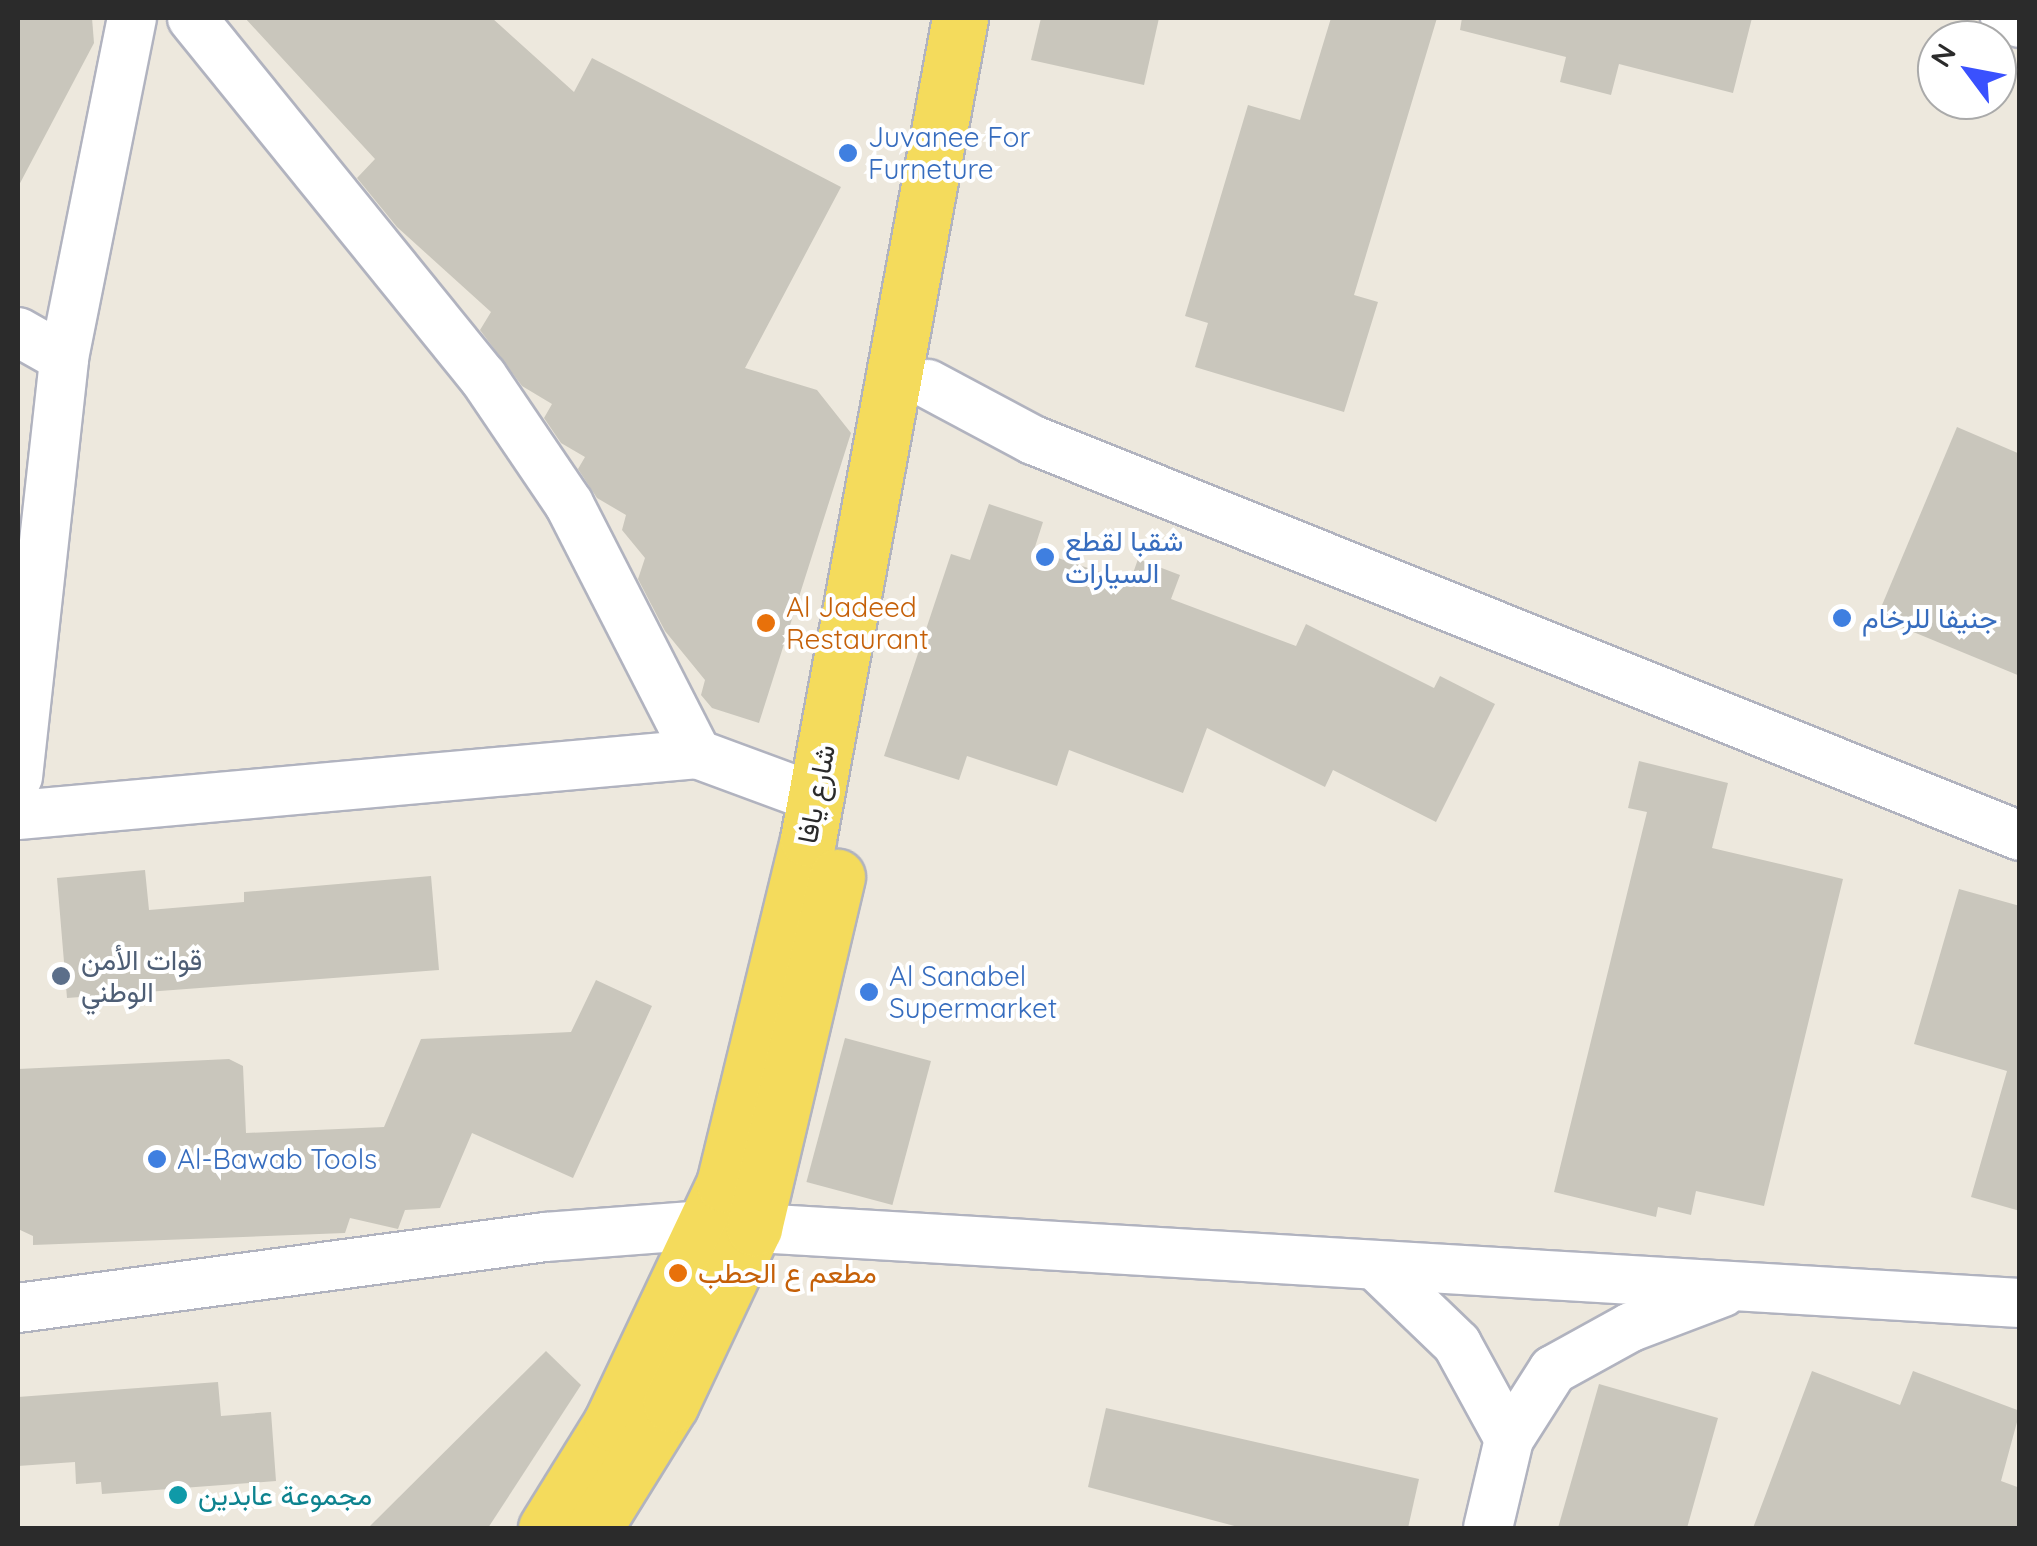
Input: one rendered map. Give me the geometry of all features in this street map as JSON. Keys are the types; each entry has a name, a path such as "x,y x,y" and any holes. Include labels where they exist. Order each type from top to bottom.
{"main road":[{"name":"شارع يافا","path":"546,1528 730,1226 724,1184 816,798 960,18"},
{"name":"شارع يافا","path":"594,1528 671,1404 730,1226 852,807 998,18"}],"street":[{"path":"18,777 64,358 132,18"},
{"path":"192,18 483,377 569,504 697,754"},
{"path":"2005,18 2020,22"},
{"path":"18,332 64,358"},
{"path":"928,384 1033,440 2020,836"},
{"path":"18,815 697,754 816,798"},
{"path":"18,1308 545,1237 730,1226 2020,1303"},
{"path":"1375,1265 1456,1344 1509,1439"},
{"path":"1488,1528 1509,1439 1553,1370 1631,1326 1739,1286"}],"building":[{"path":"18,18 92,18 94,43 18,187"},
{"path":"245,18 492,18 574,92 592,58 841,187 745,368 817,390 851,433 759,723 712,708 701,695 705,680 665,631 638,579 645,558 622,530 626,515 597,498 578,469 585,457 561,443 544,418 552,404 522,386 480,330 491,312 397,227 357,178 375,159"},
{"path":"1041,18 1159,18 1144,85 1031,60"},
{"path":"1331,18 1437,18 1354,295 1378,302 1344,412 1195,367 1208,323 1185,316 1248,105 1300,120"},
{"path":"1462,18 1752,18 1733,93 1619,64 1611,95 1560,82 1566,57 1460,30"},
{"path":"1957,427 2020,454 2020,676 1877,617"},
{"path":"989,504 1043,522 1034,550 1130,582 1138,559 1180,575 1171,599 1296,646 1306,624 1434,688 1440,676 1495,704 1436,822 1333,770 1325,787 1207,728 1183,793 1069,750 1057,786 967,756 959,780 884,756 951,554 970,560"},
{"path":"1639,761 1728,783 1712,848 1843,879 1764,1206 1696,1191 1691,1215 1658,1207 1656,1217 1554,1192 1647,812 1628,808"},
{"path":"145,870 149,910 244,902 244,892 431,876 439,970 67,998 57,878"},
{"path":"1959,889 2020,906 2020,1211 1971,1197 2007,1071 1914,1044"},
{"path":"596,980 652,1006 573,1178 472,1133 440,1208 405,1210 398,1229 350,1218 345,1233 33,1245 33,1236 18,1229 18,1069 229,1059 243,1066 246,1133 384,1127 421,1039 571,1032"},
{"path":"845,1038 931,1061 892,1205 806,1182"},
{"path":"546,1351 581,1385 488,1528 368,1528"},
{"path":"1812,1371 1900,1405 1913,1371 2020,1411 2001,1481 2020,1488 2020,1528 1753,1528"},
{"path":"218,1382 221,1416 271,1412 276,1481 102,1494 101,1482 76,1484 75,1462 18,1466 18,1397"},
{"path":"1599,1384 1718,1418 1687,1528 1558,1528"},
{"path":"1106,1408 1419,1479 1408,1528 1242,1528 1088,1487"}],"place":[{"name":"Juvanee For Furneture","path":"848,153"},
{"name":"شقبا لقطع السيارات","path":"1045,557"},
{"name":"جنيفا للرخام","path":"1842,618"},
{"name":"Al Jadeed Restaurant","path":"766,623"},
{"name":"قوات الأمن الوطني","path":"61,976"},
{"name":"Al Sanabel Supermarket","path":"869,992"},
{"name":"Al-Bawab Tools","path":"157,1159"},
{"name":"مطعم ع الحطب","path":"678,1273"},
{"name":"مجموعة عابدين","path":"178,1495"}]}
